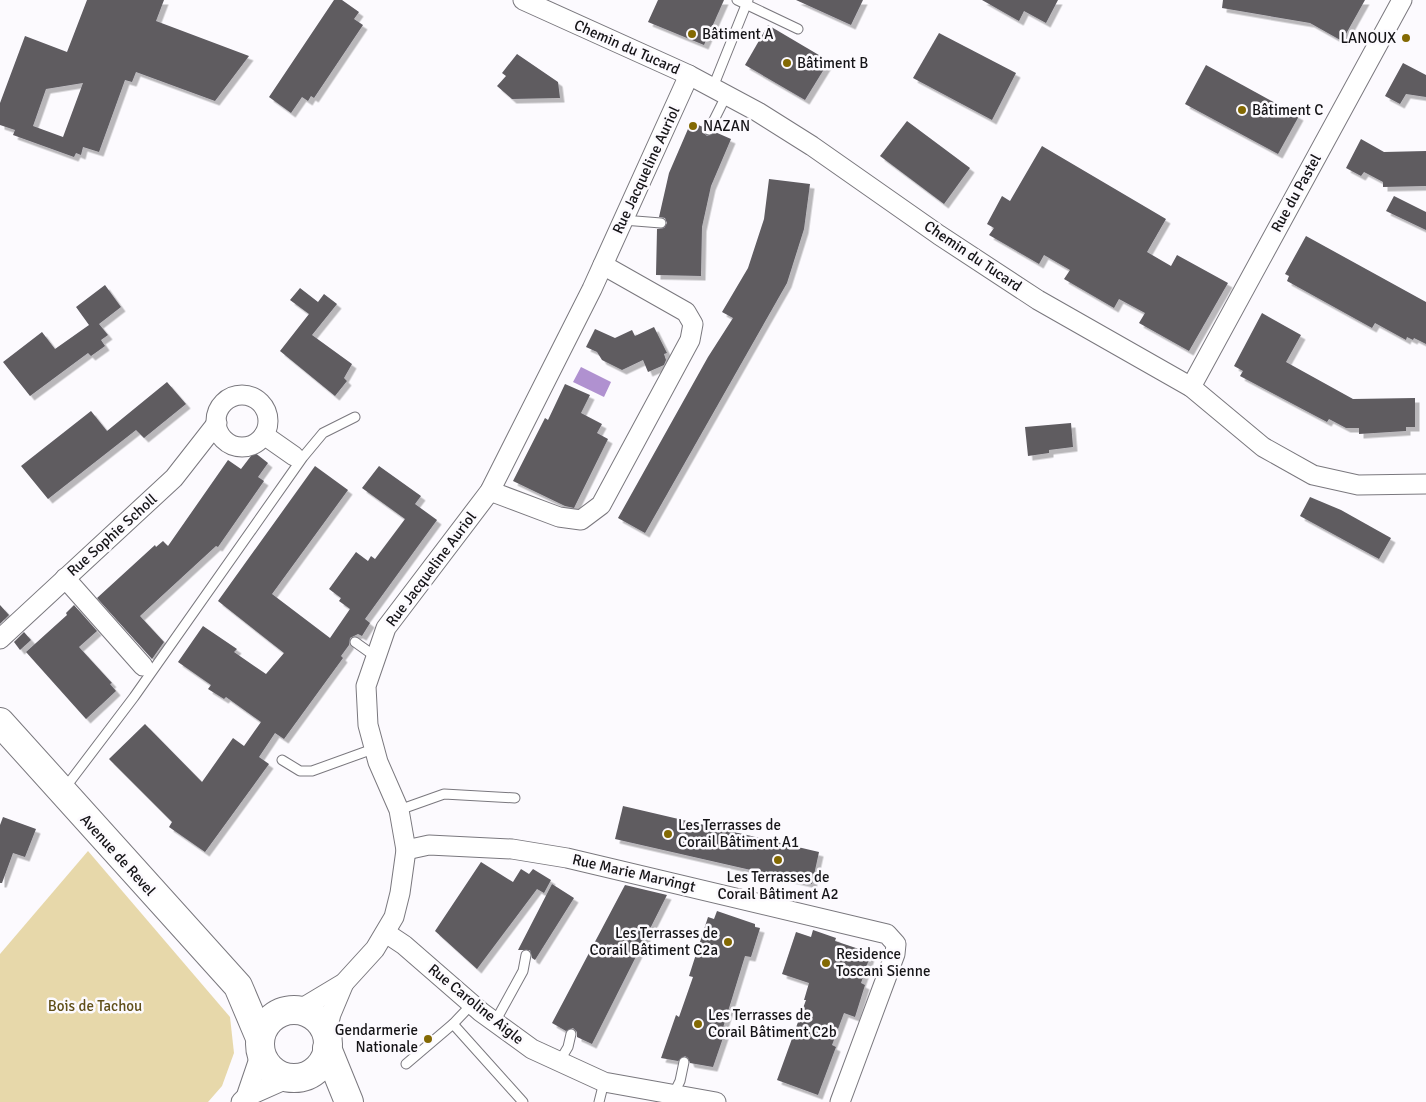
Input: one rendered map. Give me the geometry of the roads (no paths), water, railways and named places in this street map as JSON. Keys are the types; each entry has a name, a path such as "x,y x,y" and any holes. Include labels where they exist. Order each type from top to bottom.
{"main road":[{"name":"Avenue de Revel","path":"0,722 61,792 238,986 261,1046"},
{"name":"Avenue de Revel","path":"238,986 293,1010"},
{"path":"327,1041 321,1064 308,1074 296,1077 283,1076 269,1067 261,1046 269,1020 293,1010 316,1018 327,1041 333,1066 349,1102"},
{"path":"296,1077 339,1102"}],"street":[{"name":"Chemin du Tucard","path":"523,0 689,75 720,91 812,146 939,235 1038,300 1191,387 1263,447 1313,475 1358,485 1426,484"},
{"name":"Rue du Pastel","path":"1191,387 1402,0"},
{"name":"Rue Jacqueline Auriol","path":"327,1041 331,1014 344,983 375,949 386,933 394,917 400,893 406,850 399,810 373,749 368,725 366,686 386,628 490,491 603,265 689,75"},
{"path":"490,491 559,517 581,520 601,505 690,340 693,324 686,312 603,265"},
{"name":"Rue Sophie Scholl","path":"0,639 174,478 216,423 217,414 228,400 235,397 253,398 265,410 268,419 264,435"},
{"path":"216,423 222,438 236,446 252,445 264,435 294,456"},
{"path":"65,578 143,666"},
{"name":"Rue Marie Marvingt","path":"406,850 429,845 503,848 567,858 887,934 896,944 895,954 840,1102"},
{"name":"Rue Caroline Aigle","path":"386,933 404,945 472,1004 532,1049 604,1082 716,1102"},
{"name":"Rue Jacqueline Auriol","path":"293,1010 344,983"},
{"path":"243,1099 261,1046"},
{"path":"243,1099 296,1077"}],"lane":[{"path":"738,0 747,2 798,29"},
{"path":"709,130 747,2"},
{"path":"623,220 661,223"},
{"path":"61,792 134,698 303,457 323,433 355,417"},
{"path":"355,642 376,657"},
{"path":"282,760 300,771 312,771 373,749"},
{"path":"399,810 444,794 516,798"},
{"path":"496,1022 523,971 526,955"},
{"path":"406,1064 453,1024 472,1004"},
{"path":"453,1024 524,1102"},
{"path":"559,1062 568,1047 571,1034"},
{"path":"673,1095 680,1081 684,1062"},
{"path":"599,1102 604,1082"}],"place":[{"name":"Bâtiment A","path":"692,34"},
{"name":"LANOUX","path":"1406,38"},
{"name":"Bâtiment B","path":"787,63"},
{"name":"Bâtiment C","path":"1242,110"},
{"name":"NAZAN","path":"693,126"},
{"name":"Les Terrasses de Corail Bâtiment A1","path":"668,834"},
{"name":"Les Terrasses de Corail Bâtiment A2","path":"778,860"},
{"name":"Les Terrasses de Corail Bâtiment C2a","path":"728,942"},
{"name":"Residence Toscani Sienne","path":"826,963"},
{"name":"Les Terrasses de Corail Bâtiment C2b","path":"698,1024"},
{"name":"Gendarmerie Nationale","path":"428,1039"}],"park label":[{"name":"Bois de Tachou","path":"95,1006"}]}
